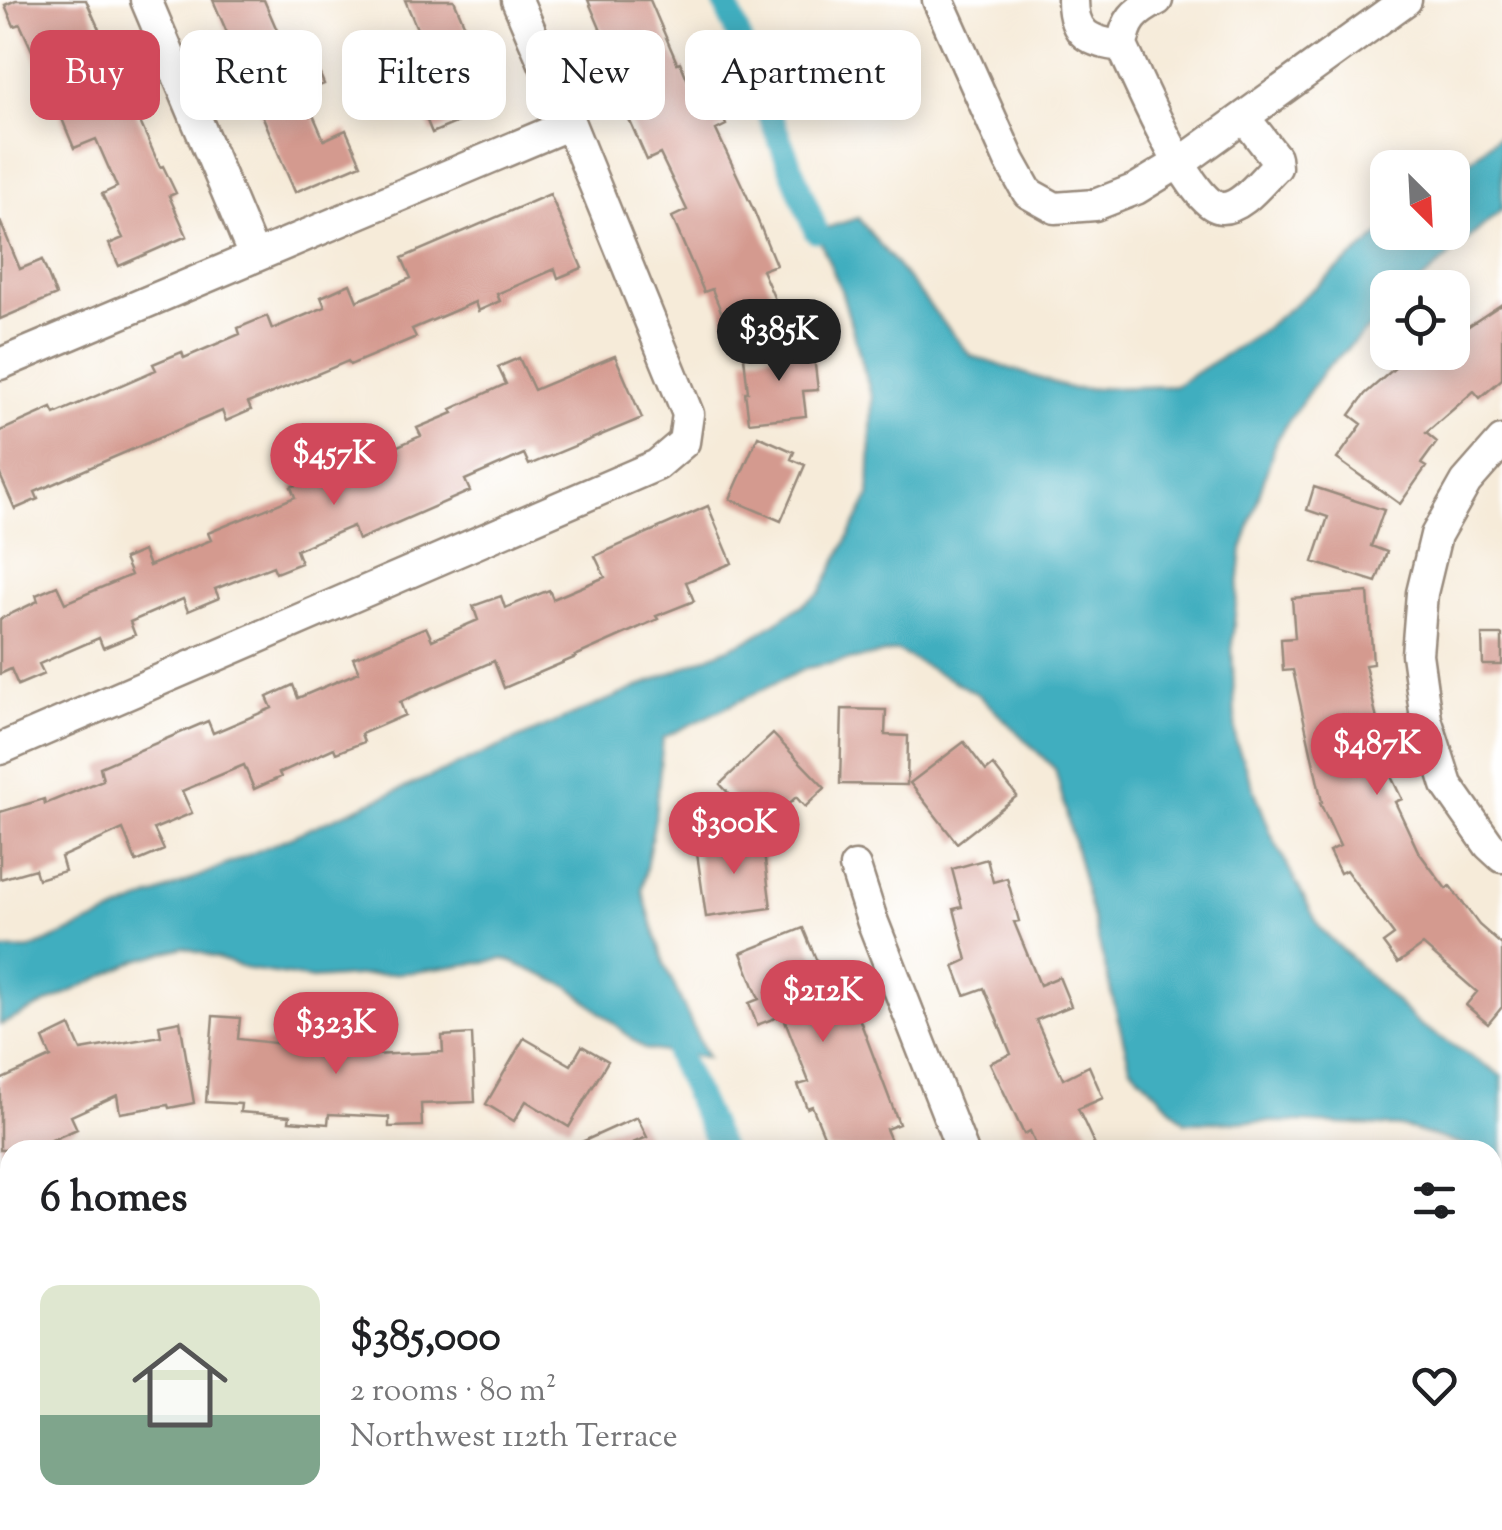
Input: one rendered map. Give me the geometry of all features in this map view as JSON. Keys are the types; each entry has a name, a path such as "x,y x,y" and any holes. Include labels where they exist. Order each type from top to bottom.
{"street":[{"path":"146,0 254,256"},
{"path":"0,748 657,465 684,442 688,414 517,0"},
{"path":"938,0 1028,193 1054,208 1095,205 1136,189 1178,164 1406,0"},
{"path":"1074,0 1074,22 1085,34 1098,43 1122,46"},
{"path":"1157,0 1141,8 1125,27 1122,46 1178,164 1212,206 1237,204 1276,167 1275,157 1244,117"},
{"path":"0,364 570,124"},
{"path":"1502,441 1466,482 1436,535 1422,593 1416,654 1426,719 1447,786 1502,857"},
{"path":"855,867 958,1140"}],"water":[{"path":"1502,133 1502,209 1470,238 1470,160"},
{"path":"858,218 971,356 1073,389 1175,386 1259,333 1370,243 1370,250 1456,250 1434,270 1370,270 1370,328 1324,370 1277,438 1242,550 1232,642 1236,742 1272,836 1320,928 1419,1024 1502,1076 1502,1140 1447,1140 1401,1127 1185,1122 1130,1066 1055,769 979,695 897,651 807,668 663,738 655,818 642,890 664,963 707,1058 644,1049 570,987 505,959 415,972 312,979 249,969 184,947 138,960 0,1025 0,950 30,949 752,638 820,593 869,497 872,398 841,290 816,231"}],"building":[{"path":"16,0 86,0 99,30 30,30 30,46 20,24 14,26 5,5"},
{"path":"213,0 264,0 277,30 226,30"},
{"path":"405,0 454,0 467,30 418,30"},
{"path":"588,0 650,0 663,30 601,30"},
{"path":"665,35 685,74 685,120 724,120 726,125 716,130 776,265 762,270 780,311 730,333 712,289 704,292 672,217 687,210 660,154 647,160 629,120 665,120"},
{"path":"62,120 139,120 176,193 169,196 187,236 119,266 109,244 123,238 102,194 117,187 96,139 74,148"},
{"path":"264,120 315,120 324,140 346,130 361,164 295,192"},
{"path":"427,120 463,120 432,133"},
{"path":"550,194 582,268 558,278 555,269 497,294 500,301 478,311 475,302 412,329 416,337 248,403 251,410 226,421 222,411 98,464 35,492 38,499 15,509 0,475 0,431 52,408 55,414 156,370 153,364 182,352 184,358 240,334 238,328 267,316 272,329 325,307 321,297 350,284 357,301 411,278 402,258"},
{"path":"0,221 20,269 42,260 56,295 0,319"},
{"path":"1502,304 1502,379 1480,398 1474,391 1426,433 1437,442 1421,464 1426,467 1400,504 1337,459 1362,424 1350,415 1365,394 1392,370 1470,370 1470,325"},
{"path":"813,349 818,390 803,391 806,416 749,422 744,357"},
{"path":"615,356 642,418 529,465 524,454 465,480 470,491 358,540 353,526 296,550 301,563 276,573 273,566 215,589 219,598 188,611 183,599 130,622 135,635 103,648 99,638 39,664 44,674 18,685 11,669 0,674 0,619 38,601 36,595 57,586 65,603 131,575 124,559 143,551 149,566 211,540 208,533 295,497 291,487 421,436 417,428 506,384 498,367 519,358 534,390"},
{"path":"758,436 794,452 791,459 805,465 781,521 730,499"},
{"path":"1314,487 1384,510 1371,546 1387,552 1376,582 1313,562 1328,517 1307,510"},
{"path":"708,506 732,563 686,582 694,601 504,688 494,661 400,702 405,715 361,734 364,742 336,753 334,748 254,789 244,765 182,791 192,813 154,829 164,850 136,862 123,829 61,857 65,871 38,879 35,869 0,879 0,812 44,799 45,804 103,780 100,767 208,721 213,733 272,708 267,697 293,685 298,698 359,672 353,658 426,627 432,640 478,620 473,606 501,596 505,608 549,590 553,599 605,577 595,556"},
{"path":"1368,592 1373,664 1365,665 1388,770 1402,799 1395,802 1418,851 1446,889 1450,886 1479,925 1502,945 1502,1007 1488,1024 1466,1005 1477,992 1423,945 1398,963 1383,943 1394,935 1346,870 1340,873 1329,851 1340,846 1320,803 1293,670 1283,671 1281,639 1295,638 1292,598"},
{"path":"1482,635 1502,635 1502,665 1483,665"},
{"path":"842,709 886,710 885,735 908,736 907,785 840,784"},
{"path":"773,734 825,788 805,807 796,797 762,829 720,784"},
{"path":"964,742 986,771 993,765 1017,796 957,843 910,783"},
{"path":"762,837 771,908 706,917 696,846"},
{"path":"987,859 993,882 1007,878 1019,921 1014,922 1040,985 1059,977 1071,1006 1036,1020 1063,1079 1089,1066 1103,1098 1078,1109 1092,1140 1034,1140 1030,1131 1024,1134 990,1063 1011,1054 984,988 965,995 954,966 967,960 954,909 962,907 952,869"},
{"path":"803,928 840,1017 856,1010 899,1124 886,1129 891,1140 826,1140 798,1085 809,1082 783,1015 757,1025 749,1003 759,999 741,953"},
{"path":"213,1016 240,1018 238,1039 283,1044 345,1048 346,1029 374,1031 372,1055 443,1052 442,1036 472,1034 475,1102 421,1104 422,1126 389,1127 389,1117 329,1114 328,1124 289,1121 290,1116 240,1112 241,1104 206,1102"},
{"path":"180,1021 194,1103 120,1113 117,1095 71,1116 77,1129 52,1140 0,1140 0,1080 51,1057 43,1039 70,1026 81,1050 161,1036 159,1025"},
{"path":"524,1038 571,1065 582,1046 608,1061 569,1127 526,1101 514,1121 486,1104"},
{"path":"637,1117 647,1137 640,1140 586,1140"}],"waterway":[{"path":"724,0 816,231"},
{"path":"677,1054 716,1140"}]}
